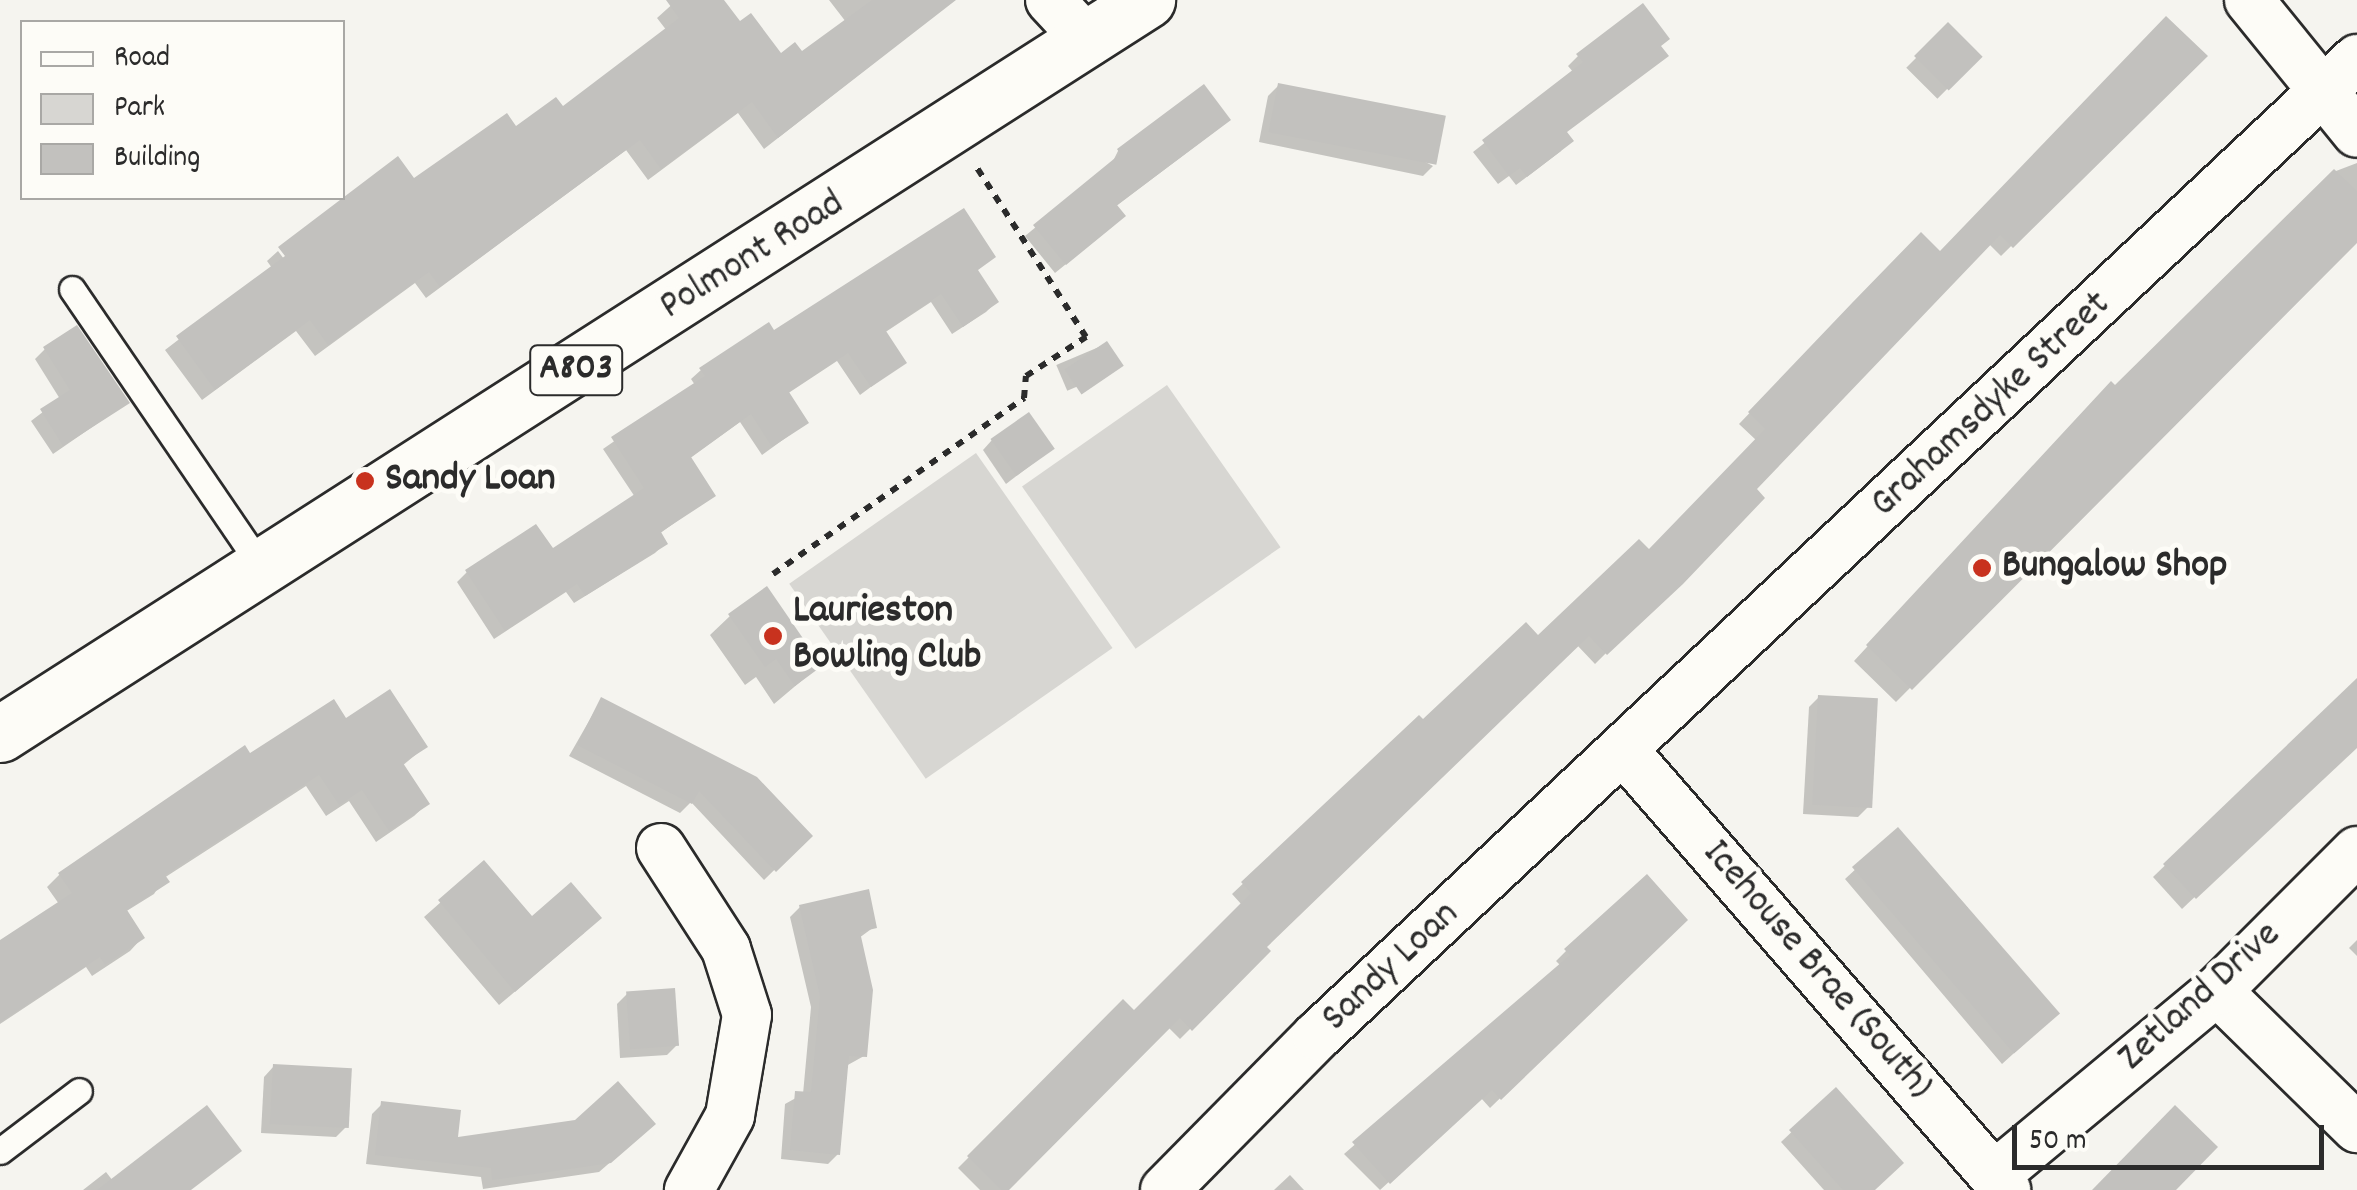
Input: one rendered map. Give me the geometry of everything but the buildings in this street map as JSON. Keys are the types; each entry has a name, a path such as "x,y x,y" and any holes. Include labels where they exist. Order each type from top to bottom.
{"main road":[{"name":"Polmont Road","path":"0,734 1090,42 1147,0"}],"street":[{"path":"1050,0 1090,42"},
{"path":"2249,0 2321,96 2357,133"},
{"name":"Grahamsdyke Street","path":"1626,752 2357,59"},
{"name":"Icehouse Brae (South)","path":"1626,752 2000,1183"},
{"name":"Sandy Loan","path":"1164,1190 1317,1036 1626,752"},
{"path":"661,848 726,948 747,1015 730,1116 689,1190"},
{"name":"Zetland Drive","path":"2000,1183 2217,991 2357,852"},
{"path":"2217,991 2357,1128"}],"lane":[{"path":"72,290 263,569"},
{"path":"0,1151 79,1091"}],"path":[{"path":"773,574 1024,398 1026,376 1086,336 952,130"}],"green space":[{"path":"1167,385 1281,547 1136,649 1022,487"},
{"path":"976,453 1113,648 926,779 789,584"}],"place":[{"name":"Sandy Loan","path":"365,481"},
{"name":"Bungalow Shop","path":"1982,568"},
{"name":"Laurieston Bowling Club","path":"773,636"}]}
